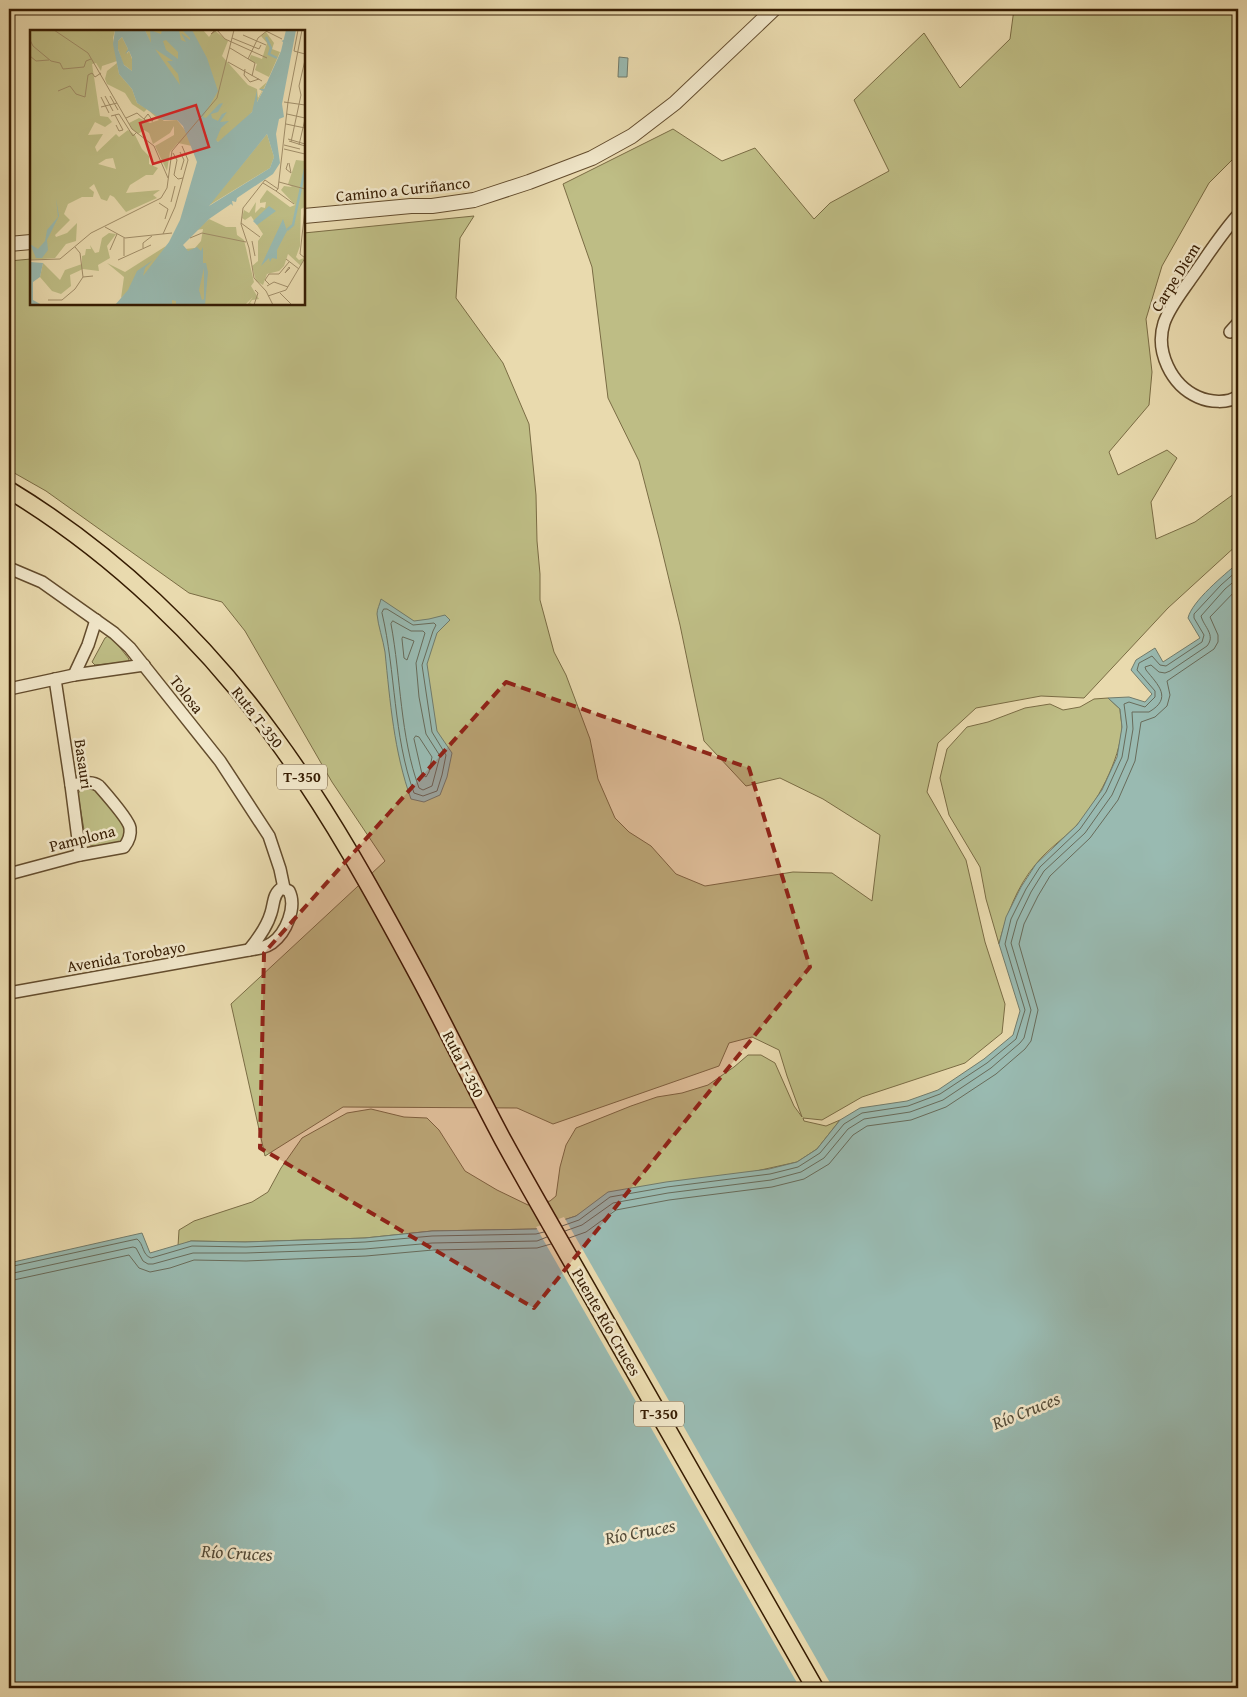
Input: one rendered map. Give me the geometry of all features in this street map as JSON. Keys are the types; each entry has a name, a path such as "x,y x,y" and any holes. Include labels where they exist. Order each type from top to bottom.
{"main road":[{"name":"Ruta T-350","path":"9,490 86,543 147,594 203,650 253,708 298,771 350,853 420,978 503,1139"},
{"name":"Puente Río Cruces","path":"503,1139 815,1688"}],"street":[{"name":"Camino a Curiñanco","path":"305,216 411,206 432,206 474,200 592,158 632,136 675,104 774,9"},
{"name":"Carpe Diem","path":"1238,215 1222,234 1180,294 1164,321 1162,338 1163,355 1171,373 1184,388 1198,398 1214,401 1228,400 1238,396"},
{"path":"9,244 30,242"},
{"path":"1230,332 1238,323"},
{"name":"Tolosa","path":"9,568 42,582 114,633 125,643 220,761 269,836 284,888 290,892 292,900 290,915 278,938 265,947 249,950"},
{"path":"74,675 88,645 96,620"},
{"path":"9,689 74,675 144,666"},
{"name":"Basauri","path":"55,679 80,855"},
{"name":"Pamplona","path":"9,874 80,855 124,847 129,839 130,826 97,784 90,782 71,785"},
{"path":"249,950 262,933 271,914 277,892 284,888"},
{"name":"Avenida Torobayo","path":"9,993 249,950"}],"highlighted area":[{"path":"506,682 749,768 810,967 534,1308 260,1148 264,953"}],"shaded area":[{"path":"1014,9 1238,9 1238,154 1209,183 1162,266 1146,319 1152,372 1149,405 1109,452 1118,475 1167,450 1177,458 1151,502 1156,539 1195,522 1238,491 1238,544 1168,608 1084,698 1041,696 976,708 938,743 927,792 966,860 985,942 1005,1004 1002,1033 965,1063 862,1097 822,1120 803,1118 804,1121 826,1126 840,1120 817,1149 797,1162 589,1208 576,1216 536,1229 432,1231 365,1238 245,1242 191,1241 178,1246 179,1230 194,1221 252,1202 268,1192 281,1168 302,1138 347,1113 371,1109 404,1117 427,1118 439,1130 465,1171 497,1190 528,1205 550,1201 556,1196 560,1167 566,1145 576,1128 657,1097 682,1093 708,1085 748,1055 761,1055 775,1063 794,1106 802,1117 779,1050 752,1037 729,1043 719,1066 553,1124 517,1108 343,1107 265,1156 231,1004 385,861 332,782 245,631 222,602 189,593 46,491 9,470 9,261 30,259 30,305 305,305 305,233 474,216 460,238 456,298 503,363 529,424 536,495 540,600 554,652 566,675 590,739 598,779 615,818 629,832 651,846 676,874 705,886 793,872 832,873 872,901 880,835 823,799 780,778 746,786 704,741 680,625 639,461 608,398 592,267 563,184 673,129 722,161 755,148 814,219 830,203 889,171 854,100 924,33 960,88 1010,39"},
{"path":"110,635 129,659 128,662 95,665 92,662 105,638"},
{"path":"1108,698 1120,709 1122,725 1117,753 1106,781 1091,806 1075,827 1040,859 1023,882 1009,912 999,944 986,899 980,867 949,815 940,778 947,749 967,727 988,722 1025,708 1050,704 1063,710 1080,707 1094,699"},
{"path":"92,787 96,789 125,828 125,834 121,842 94,846 86,842 78,794 81,789"}],"water":[{"path":"619,57 628,58 627,77 618,77"},
{"name":"Río Cruces","path":"1238,563 1238,1688 9,1688 9,1263 142,1233 150,1253 191,1241 245,1242 365,1238 432,1231 536,1229 576,1216 608,1192 666,1182 769,1169 797,1162 817,1149 840,1120 860,1108 907,1101 938,1090 984,1059 1013,1035 1020,1011 999,944 1006,917 1021,887 1036,864 1077,825 1102,790 1117,757 1122,727 1120,709 1108,698 1129,697 1145,702 1152,694 1131,670 1136,660 1155,648 1163,662 1200,638 1188,618 1191,611 1209,589"},
{"path":"381,599 414,621 445,615 450,620 437,633 427,664 437,731 452,753 447,777 440,795 424,802 411,799 400,763 393,726 385,652 378,623 377,610"}],"pier":[{"path":"564,1217 833,1688 800,1688 536,1227"}]}
